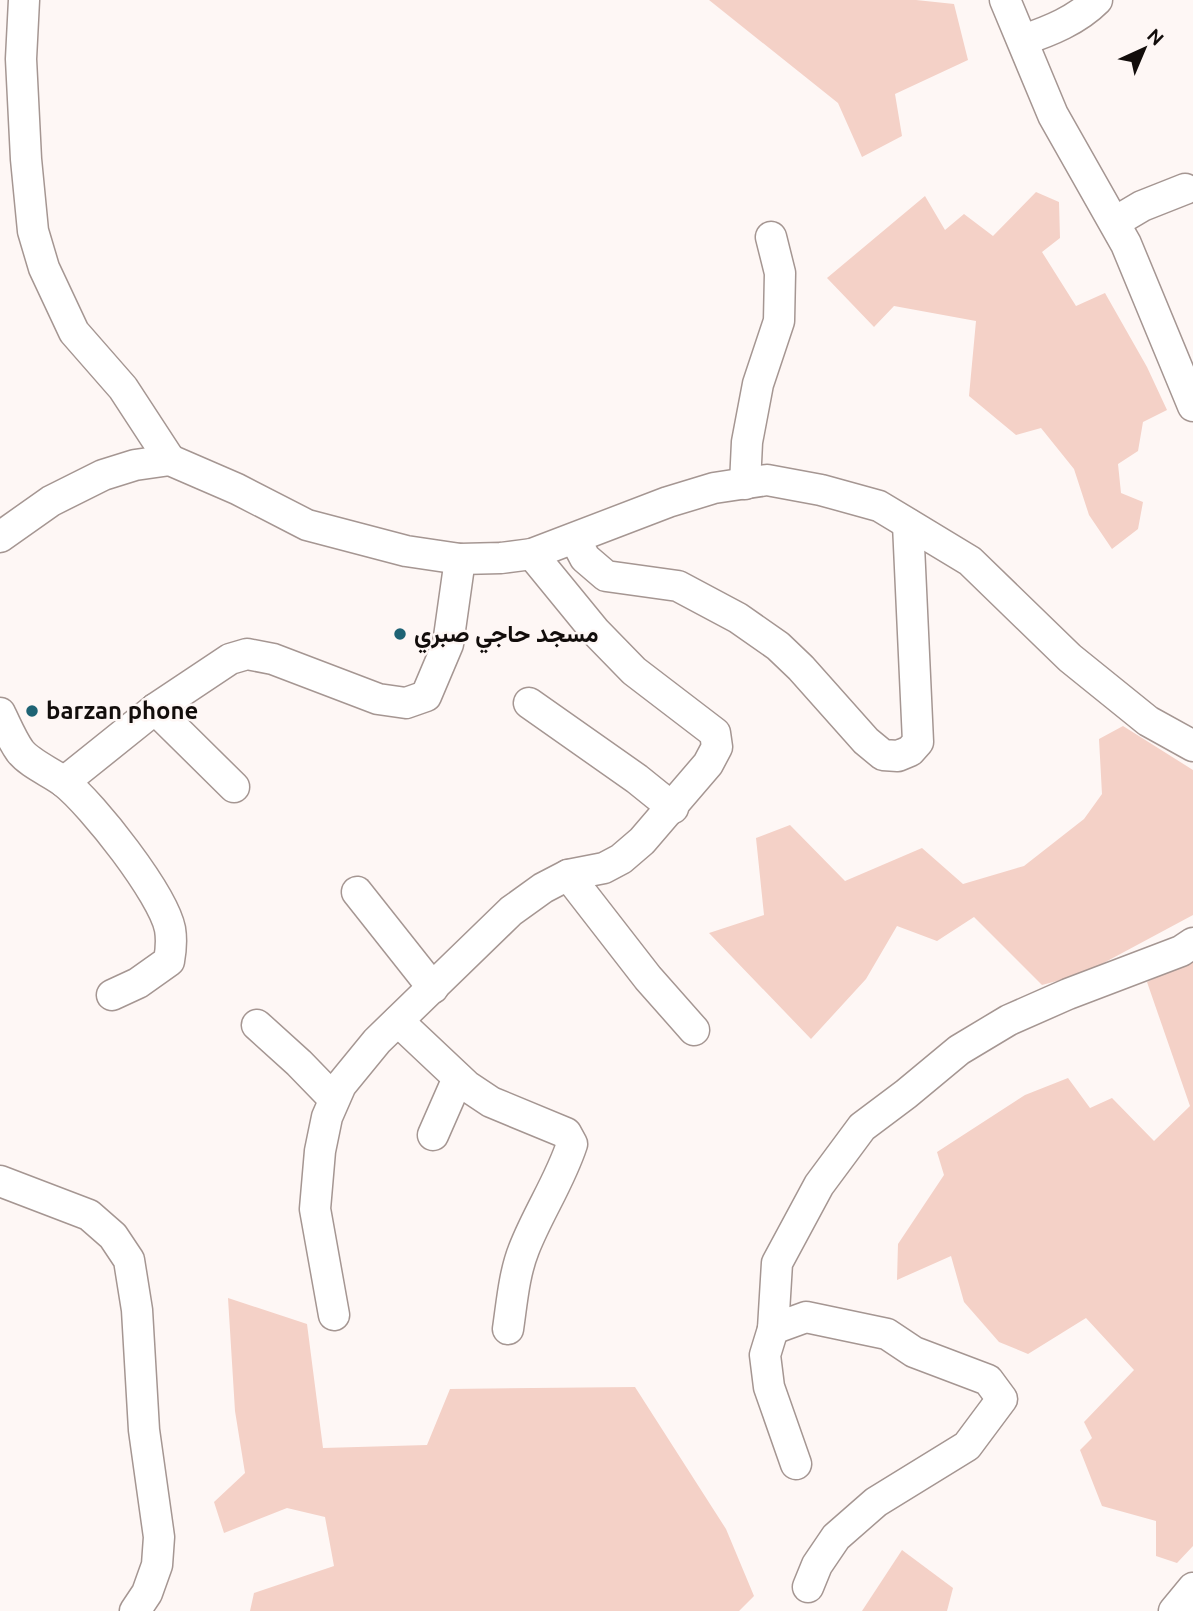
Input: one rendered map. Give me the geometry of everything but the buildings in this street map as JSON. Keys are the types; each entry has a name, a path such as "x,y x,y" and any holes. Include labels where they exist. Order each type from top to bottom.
{"street":[{"path":"24,0 21,59 26,159 33,231 44,268 74,332 123,388 170,460"},
{"path":"1005,0 1054,115 1115,222 1193,406"},
{"path":"1023,40 1056,28 1097,0"},
{"path":"1115,222 1142,206 1185,189"},
{"path":"746,484 747,442 756,395 779,321 780,274 771,237"},
{"path":"0,537 51,501 103,475 135,465 170,460 307,524 393,548 460,559 532,554 668,502 714,488 768,480 821,490 878,506 970,561 1070,658 1148,721 1193,746"},
{"path":"575,539 585,558 606,576 678,586 738,618 778,646 801,668 866,741 883,755 898,756 910,751 918,742 908,524"},
{"path":"334,1315 315,1209 320,1151 327,1117 333,1098 341,1085 377,1041 511,911 543,888 568,875 604,868 621,859 642,841 673,808 708,764 717,747 715,733 635,671 595,631 532,554"},
{"path":"64,782 155,709 230,659 247,654 273,659 378,699 406,704 426,696 448,644 460,559"},
{"path":"529,703 637,779 673,808"},
{"path":"155,709 234,787"},
{"path":"0,713 21,752 64,782 92,808 136,867 161,907 170,928 172,946 169,961 138,983 112,995"},
{"path":"568,875 648,978 694,1030"},
{"path":"356,892 433,988"},
{"path":"796,1464 769,1387 765,1355 773,1329 778,1263 819,1185 862,1127 959,1050 1009,1020 1068,994 1181,951 1193,943"},
{"path":"398,1021 458,1078 491,1102 566,1133 572,1144 564,1168 524,1249 515,1276 508,1329"},
{"path":"257,1025 333,1098"},
{"path":"433,1135 458,1078"},
{"path":"0,1181 89,1215 113,1236 129,1260 137,1310 144,1430 159,1537 157,1565 147,1593 135,1611"},
{"path":"773,1329 806,1317 887,1334 914,1352 988,1380 1002,1399 967,1446 876,1502 836,1537 817,1565 807,1587"},
{"path":"1174,1611 1193,1588"}],"shaded area":[{"path":"709,0 916,0 954,4 968,60 895,94 902,136 862,157 838,103"},
{"path":"1036,192 1059,202 1060,238 1042,252 1076,306 1105,293 1147,367 1167,410 1143,422 1138,451 1118,464 1121,493 1143,502 1138,529 1112,549 1089,515 1074,469 1041,428 1016,435 969,396 976,321 894,306 874,327 827,278 925,196 945,230 964,214 993,236"},
{"path":"1123,726 1193,770 1193,915 1083,974 1042,985 974,917 937,941 897,926 866,979 811,1039 709,933 764,915 756,838 790,825 845,881 922,848 963,884 1024,866 1084,819 1102,794 1099,739"},
{"path":"1193,959 1193,1546 1177,1563 1156,1556 1156,1521 1102,1506 1080,1450 1092,1438 1084,1422 1134,1370 1086,1318 1028,1354 999,1342 964,1302 951,1256 897,1280 898,1244 944,1175 937,1152 1025,1095 1068,1078 1090,1108 1112,1098 1154,1141 1190,1106 1147,982"},
{"path":"228,1298 307,1324 323,1448 427,1445 450,1389 635,1387 726,1529 754,1596 739,1611 250,1611 254,1593 334,1566 325,1517 287,1508 224,1533 214,1502 245,1473 235,1411"},
{"path":"902,1550 953,1588 947,1611 862,1611"}],"place":[{"name":"مسجد حاجي صبري","path":"400,634"},
{"name":"barzan phone","path":"32,711"}]}
